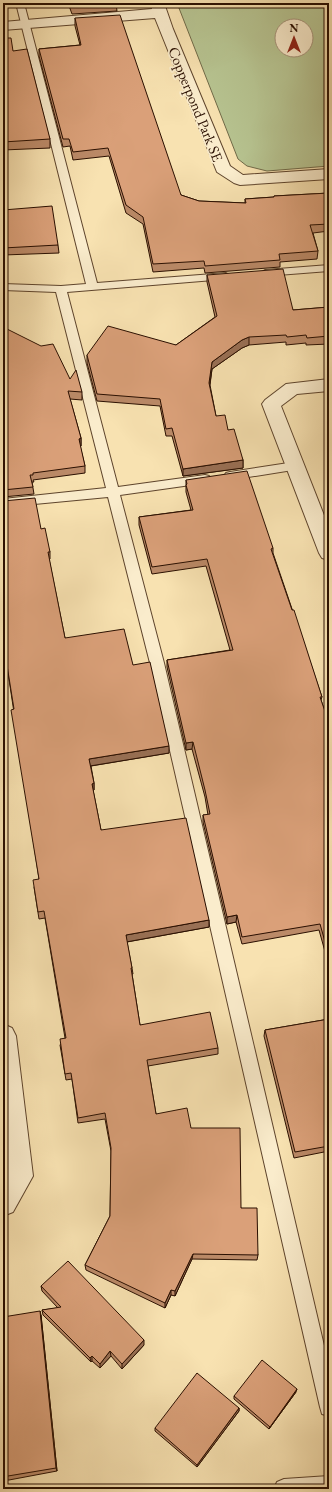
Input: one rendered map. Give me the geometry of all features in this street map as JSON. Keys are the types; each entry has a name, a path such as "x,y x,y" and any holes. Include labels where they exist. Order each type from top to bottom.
{"street":[{"path":"3,26 158,8"},
{"name":"Copperpond Park SE","path":"158,8 223,169 240,180 329,174"},
{"path":"329,385 292,388 271,404 329,554"},
{"path":"3,1036 20,1176 3,1203"}],"lane":[{"path":"20,3 92,286"},
{"path":"257,274 329,268"},
{"path":"3,287 61,289 233,275"},
{"path":"61,289 157,663 329,1407"},
{"path":"3,503 113,492 295,466"},
{"path":"284,1489 329,1486"}],"green space":[{"path":"177,3 329,3 329,166 267,171 247,166 238,159"}],"building":[{"path":"70,3 111,3 72,6"},
{"path":"120,15 181,195 199,201 246,203 245,199 329,193 329,224 310,225 318,251 279,254 280,260 205,266 204,261 153,264 143,217 126,205 108,148 73,152 69,139 63,139 39,49 81,45 75,18"},
{"path":"3,38 11,38 13,51 27,49 50,139 3,142"},
{"path":"52,206 58,245 3,248 3,210"},
{"path":"283,269 293,310 329,307 329,336 307,338 306,335 287,337 286,335 249,337 242,340 212,362 209,383 216,416 225,415 228,430 234,429 243,460 183,469 172,428 166,429 160,399 97,394 87,355 108,326 176,345 217,316 207,275"},
{"path":"3,327 41,346 53,344 70,379 76,370 82,392 68,391 81,438 79,439 85,466 33,473 33,475 30,475 33,487 3,490"},
{"path":"247,471 273,548 271,549 292,610 294,610 329,723 329,956 320,924 242,937 237,915 227,917 203,815 210,814 205,790 193,742 186,743 167,660 233,650 207,559 152,567 139,517 193,510 186,480"},
{"path":"35,498 41,529 45,528 50,552 48,552 65,638 124,629 133,665 150,662 169,746 89,759 94,783 92,784 101,830 186,818 209,920 126,935 140,1025 210,1012 218,1048 147,1060 156,1114 187,1108 191,1128 240,1128 241,1208 257,1208 258,1255 193,1254 175,1291 171,1290 165,1303 85,1265 110,1216 111,1148 105,1113 78,1118 71,1073 65,1074 60,1039 66,1038 44,911 38,912 33,880 39,879 11,710 14,709 6,659 3,660 3,501"},
{"path":"329,1019 329,1146 295,1152 265,1030"},
{"path":"68,1261 144,1340 122,1364 110,1351 100,1364 92,1356 90,1358 42,1310 61,1307 41,1286"},
{"path":"40,1311 56,1468 3,1477 3,1317"},
{"path":"262,1360 297,1389 270,1427 234,1396"},
{"path":"197,1373 239,1408 197,1465 155,1428"}]}
